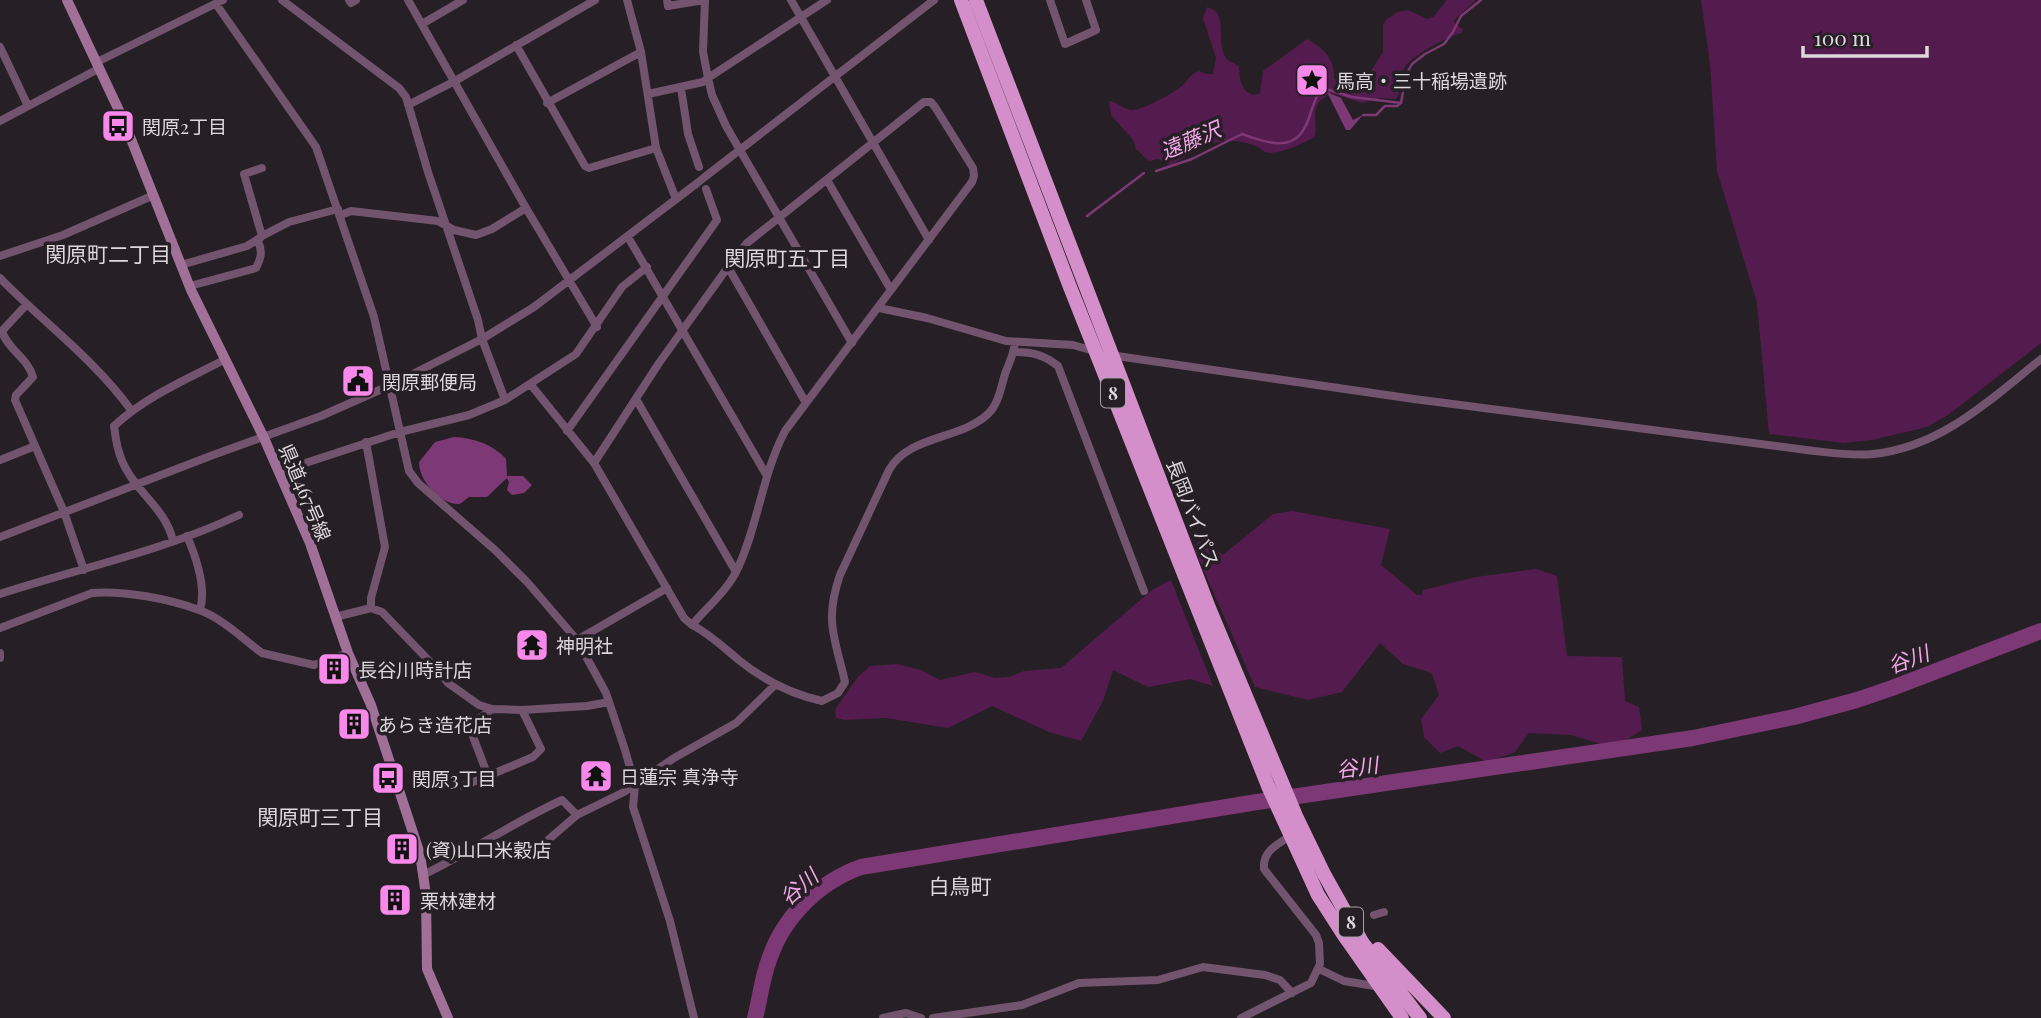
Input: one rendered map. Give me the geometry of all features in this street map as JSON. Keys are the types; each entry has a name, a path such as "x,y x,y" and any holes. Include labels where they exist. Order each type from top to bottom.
{"highway":[{"name":"長岡バイパス","path":"961,0 1268,786 1324,874 1403,986"},
{"name":"長岡バイパス","path":"976,0 1209,608 1282,781 1292,835 1318,895 1401,1018"},
{"path":"1403,986 1420,1018"},
{"path":"1403,986 1444,1018"}],"main road":[{"name":"県道467号線","path":"67,0 154,195 190,286 264,438 310,543 348,653 371,705 425,874 427,969 448,1018"}],"street":[{"path":"282,0 399,88 406,97 482,339 505,400"},
{"path":"349,0 351,3 356,0"},
{"path":"408,0 597,327"},
{"path":"422,24 463,0"},
{"path":"408,105 595,0"},
{"path":"627,0 640,52 656,148 676,199"},
{"path":"667,0 668,6 705,0 703,52 718,110 852,343"},
{"path":"791,0 929,240"},
{"path":"648,94 703,82 827,0"},
{"path":"0,537 321,416 391,385 482,339 570,281 934,0"},
{"path":"1050,0 1065,44 1097,30 1086,0"},
{"path":"0,121 98,65 219,2 316,147 374,317 409,471 528,583 577,640 609,702 635,785 633,807 670,921 694,1018"},
{"path":"516,46 585,166 589,168 656,148"},
{"path":"0,47 28,106"},
{"path":"547,103 640,52"},
{"path":"681,88 688,134 699,167"},
{"path":"594,463 682,331 747,243 919,105 932,102 973,168 972,182 785,431 767,476 736,572 692,625"},
{"path":"190,286 256,268 261,258 260,239 244,174 262,168"},
{"path":"827,180 891,290"},
{"path":"566,431 717,220 706,189"},
{"path":"0,256 63,236 154,195"},
{"path":"181,265 260,239 289,222 339,212 438,221 463,233 484,233 526,208"},
{"path":"628,237 767,476"},
{"path":"278,472 366,442 469,415 505,400 576,354 597,327 622,286 647,267"},
{"path":"728,267 806,403"},
{"path":"0,278 101,374 131,410"},
{"path":"27,304 2,331 32,371 30,381 16,395 15,400 64,512 84,570"},
{"path":"879,308 1046,356 1058,366 1144,590"},
{"path":"1015,347 1073,345 1113,355 1414,399 1860,455 1909,446 1939,436 2041,359"},
{"path":"531,385 594,463 684,618 775,685 786,691 822,701 831,699 845,682 831,630 834,592 889,470 905,452 971,424 989,413 997,400 1015,347"},
{"path":"173,541 165,518 127,471 119,454 114,426 131,410 159,393 224,360"},
{"path":"636,399 736,572"},
{"path":"366,442 385,547 371,598 371,608"},
{"path":"0,460 35,446"},
{"path":"0,594 173,541 239,515"},
{"path":"187,536 196,555 202,595 200,610"},
{"path":"577,640 667,588"},
{"path":"0,628 92,593 103,592 135,595 200,610 270,656 314,665 348,653"},
{"path":"335,617 371,608 387,616 454,688 479,705 492,709 523,710 609,702"},
{"path":"534,852 577,815 635,785 674,758 736,723 775,685"},
{"path":"488,776 469,726 492,709"},
{"path":"463,786 533,757 541,749 523,710"},
{"path":"425,874 475,848 527,816 562,800 577,815"},
{"path":"1241,1018 1311,983 1319,969 1320,954 1316,935 1264,869 1263,859 1267,853 1292,835"},
{"path":"1374,915 1384,912"},
{"path":"933,1018 1022,1005 1079,983 1158,980 1203,967 1265,975 1280,980 1292,993"},
{"path":"1319,969 1344,981 1380,987 1426,982"},
{"path":"883,1018 906,1013 921,1018"}],"shaded area":[{"path":"1447,0 1476,0 1454,20 1455,24 1463,29 1462,33 1431,47 1409,62 1402,75 1396,99 1380,98 1362,103 1331,93 1316,107 1315,136 1291,148 1270,153 1248,143 1224,141 1169,165 1158,159 1149,161 1136,149 1133,140 1111,115 1109,101 1135,110 1172,93 1196,72 1213,74 1216,58 1203,18 1207,7 1219,16 1224,55 1239,66 1243,87 1254,95 1260,93 1263,71 1307,39 1327,55 1333,66 1334,79 1350,84 1369,74 1383,52 1383,25 1386,20 1397,12 1408,10 1427,19 1433,17"},
{"path":"1701,0 2041,0 2041,343 1948,415 1927,427 1872,440 1844,443 1769,434 1757,303 1717,171 1710,64"},
{"path":"1327,92 1341,98 1353,120 1363,115 1350,130 1346,130"},
{"path":"454,437 475,440 495,449 506,459 507,476 523,476 532,485 524,493 512,495 507,490 507,478 487,497 469,497 460,504 445,501 427,484 419,462 435,442"},
{"path":"1292,511 1390,529 1381,565 1417,595 1422,595 1423,590 1476,577 1536,569 1557,576 1567,656 1622,657 1625,701 1639,707 1642,730 1623,742 1601,744 1571,735 1529,733 1515,752 1487,762 1458,746 1440,753 1424,737 1421,719 1439,695 1432,673 1403,664 1380,643 1342,692 1308,700 1255,687 1194,548 1199,541 1208,543 1223,555 1273,514"},
{"path":"1171,580 1213,686 1190,679 1148,687 1113,670 1103,701 1081,741 1049,732 992,706 948,728 886,718 836,718 835,710 858,677 870,666 897,664 921,670 940,680 975,672 995,678 1009,677 1024,671 1061,668 1152,590"}],"waterway":[{"name":"遠藤沢","path":"1156,171 1192,159 1242,134 1268,142 1285,143 1293,140 1306,125 1317,96 1323,88 1352,97 1401,103 1406,75 1412,64 1444,44 1461,16 1481,0"},
{"path":"1363,115 1376,115 1385,106 1397,106 1401,103"},
{"name":"遠藤沢","path":"1087,216 1144,173"},
{"name":"谷川","path":"755,1018 767,967 783,929 804,903 817,892 861,867 1257,802 1693,738 1794,717 1857,700 2041,631"}],"place":[{"name":"馬高・三十稲場遺跡","path":"1312,80"},
{"name":"関原2丁目","path":"118,126"},
{"name":"関原郵便局","path":"358,381"},
{"name":"神明社","path":"532,645"},
{"name":"長谷川時計店","path":"334,669"},
{"name":"あらき造花店","path":"354,724"},
{"name":"日蓮宗 真浄寺","path":"596,776"},
{"name":"関原3丁目","path":"388,778"},
{"name":"(資)山口米穀店","path":"402,849"},
{"name":"栗林建材","path":"395,900"}],"district":[{"name":"関原町二丁目","path":"108,253"},
{"name":"関原町五丁目","path":"787,257"},
{"name":"関原町三丁目","path":"320,816"},
{"name":"白鳥町","path":"960,885"}]}
